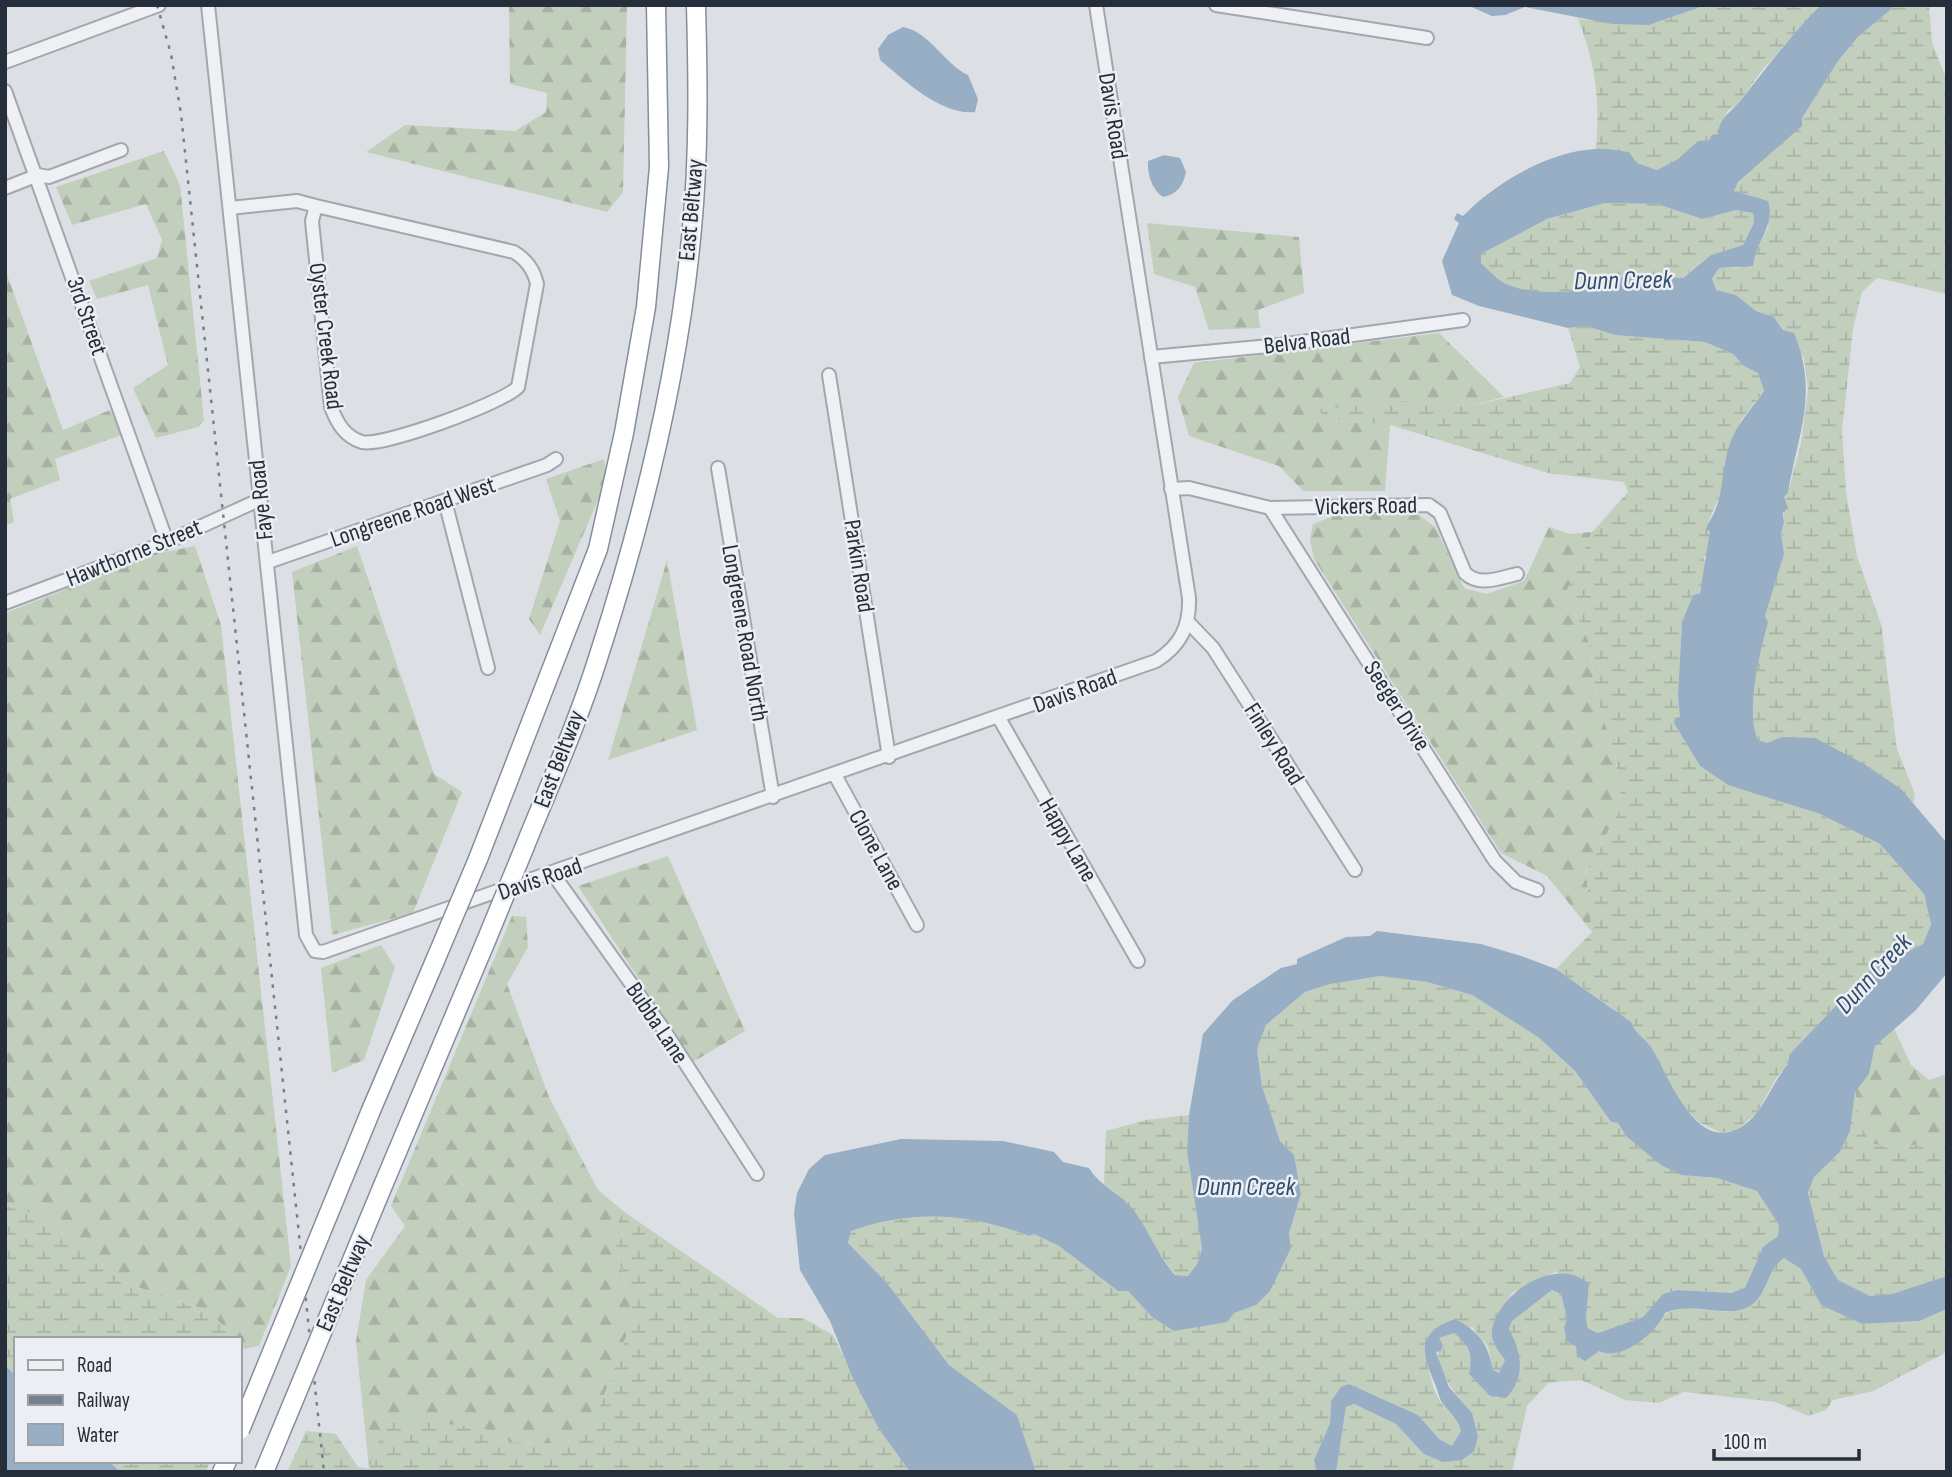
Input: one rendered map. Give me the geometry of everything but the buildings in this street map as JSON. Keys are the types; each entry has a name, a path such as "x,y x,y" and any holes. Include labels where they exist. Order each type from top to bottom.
{"highway":[{"name":"East Beltway","path":"242,1425 478,859 598,549 624,433 646,307 659,167 656,5"},
{"name":"East Beltway","path":"264,1472 526,846 597,661 640,517 671,375 692,230 699,117 696,5"}],"street":[{"path":"5,62 159,5"},
{"name":"Faye Road","path":"208,5 306,935 315,951 323,952 355,943"},
{"name":"Davis Road","path":"355,943 1156,662 1175,648 1188,622 1189,598 1096,5"},
{"path":"1216,5 1427,38"},
{"name":"3rd Street","path":"5,91 38,175 167,542"},
{"path":"5,188 38,175 49,177 121,150"},
{"name":"Oyster Creek Road","path":"230,208 297,201 514,252 535,262 537,284 522,377 511,394 384,441 348,442 331,407 312,221 317,206"},
{"name":"Belva Road","path":"1151,357 1280,345 1463,320"},
{"name":"Parkin Road","path":"829,375 889,757"},
{"name":"Longreene Road West","path":"268,562 547,465 556,459"},
{"name":"Longreene Road North","path":"718,468 773,797"},
{"name":"Vickers Road","path":"1171,489 1189,488 1270,508 1429,505 1440,513 1465,573 1471,579 1482,581 1517,574"},
{"name":"Hawthorne Street","path":"5,603 167,542 261,499"},
{"path":"445,501 488,668"},
{"name":"Seeger Drive","path":"1270,508 1496,861 1516,882 1537,890"},
{"name":"Finley Road","path":"1188,622 1213,648 1355,870"},
{"name":"Happy Lane","path":"999,718 1138,961"},
{"name":"Clone Lane","path":"835,775 917,925"},
{"name":"Bubba Lane","path":"553,874 662,1027 757,1174"}],"green space":[{"path":"509,5 627,5 623,192 607,212 366,152 405,125 515,131 546,112 547,93 510,84"},
{"path":"1706,5 1821,5 1763,69 1737,105 1728,110 1718,134 1709,140 1698,141 1678,159 1657,170 1637,163 1629,152 1596,149 1597,114 1593,67 1578,19 1649,25"},
{"path":"1896,5 1929,5 1932,43 1947,80 1947,294 1877,278 1862,292 1853,329 1842,431 1846,492 1857,556 1881,624 1897,749 1915,794 1913,805 1901,789 1782,737 1767,743 1758,740 1753,714 1755,681 1767,622 1765,616 1784,554 1781,533 1784,523 1784,497 1788,493 1801,443 1808,390 1804,358 1774,317 1756,311 1736,295 1715,290 1712,279 1719,268 1738,268 1754,255 1769,226 1744,194 1734,191 1738,182 1801,126 1802,118 1838,61 1858,37"},
{"path":"164,151 180,185 204,420 198,427 156,438 133,388 168,365 148,285 97,299 89,281 157,258 162,240 146,204 72,225 56,187"},
{"path":"1605,203 1657,204 1702,219 1736,210 1753,213 1754,221 1743,245 1711,255 1682,278 1607,280 1605,287 1542,292 1506,284 1481,263 1481,254 1547,219"},
{"path":"1147,223 1299,237 1304,293 1258,310 1260,328 1209,330 1195,287 1154,274"},
{"path":"5,269 63,430 110,410 124,434 55,459 60,480 10,499 14,522 5,526"},
{"path":"1586,326 1615,335 1705,342 1733,354 1744,366 1758,373 1764,391 1741,420 1722,490 1707,525 1710,531 1709,550 1704,558 1706,570 1699,593 1693,595 1682,622 1678,694 1681,718 1674,723 1700,766 1728,785 1820,814 1880,844 1924,894 1931,924 1923,944 1870,970 1855,983 1830,1015 1789,1055 1788,1064 1777,1077 1757,1113 1736,1130 1721,1133 1699,1122 1680,1103 1649,1044 1612,1008 1556,969 1592,932 1586,872 1622,806 1615,754 1596,695 1589,642 1566,593 1592,532 1628,492 1624,482 1548,473 1390,425 1322,418 1320,409 1405,401 1466,407 1570,383 1580,367 1568,328"},
{"path":"1439,333 1504,397 1466,407 1405,401 1322,418 1390,425 1385,491 1303,491 1279,466 1189,436 1178,397 1194,363"},
{"path":"604,459 607,479 540,635 529,619 560,521 546,479"},
{"path":"1341,513 1417,513 1436,528 1464,588 1486,594 1524,581 1549,527 1569,534 1592,532 1566,593 1589,642 1596,695 1615,754 1622,806 1586,872 1592,932 1547,876 1501,853 1314,559 1310,539 1313,524"},
{"path":"195,546 221,625 291,1266 259,1346 244,1349 242,1337 233,1337 209,1311 128,1284 37,1214 5,1208 5,613 160,553"},
{"path":"357,546 434,774 462,792 413,913 332,935 292,572"},
{"path":"667,560 697,730 608,760"},
{"path":"668,856 745,1031 693,1062 578,886"},
{"path":"512,916 526,917 528,947 507,984 549,1097 598,1190 623,1211 613,1234 633,1318 595,1420 566,1444 510,1442 485,1429 384,1426 369,1469 356,1341 366,1280 405,1226 391,1206"},
{"path":"381,945 395,967 364,1060 332,1073 321,968"},
{"path":"1381,976 1427,982 1472,995 1538,1037 1575,1071 1611,1122 1618,1123 1626,1136 1681,1175 1717,1178 1758,1191 1779,1225 1778,1236 1763,1248 1746,1288 1731,1293 1677,1290 1663,1295 1643,1317 1598,1333 1589,1328 1586,1320 1589,1284 1555,1272 1512,1293 1492,1330 1493,1342 1505,1360 1499,1373 1493,1370 1488,1347 1472,1327 1427,1338 1428,1363 1435,1390 1442,1404 1455,1418 1461,1432 1452,1446 1439,1439 1418,1415 1349,1384 1331,1401 1330,1423 1314,1460 1317,1472 1036,1472 1017,1415 949,1365 887,1283 848,1243 851,1231 897,1219 919,1217 983,1222 1028,1236 1034,1234 1059,1246 1118,1291 1128,1291 1152,1317 1234,1313 1256,1305 1291,1248 1289,1233 1301,1194 1294,1155 1280,1141 1262,1086 1257,1048 1266,1025 1305,992 1330,984"},
{"path":"1894,1028 1911,1065 1929,1080 1947,1074 1947,1136 1896,1150 1871,1143 1861,1126 1855,1091 1869,1074 1875,1046"},
{"path":"1855,1091 1861,1126 1871,1143 1896,1150 1947,1136 1947,1276 1892,1294 1870,1296 1838,1280 1824,1256 1808,1193 1814,1177 1840,1152 1850,1131"},
{"path":"1189,1115 1187,1151 1202,1249 1197,1264 1188,1276 1176,1275 1135,1214 1116,1193 1104,1185 1106,1131 1146,1120"},
{"path":"5,1208 37,1214 128,1284 209,1311 233,1337 14,1337 14,1374 5,1365"},
{"path":"623,1211 778,1318 803,1318 833,1335 879,1429 910,1472 287,1472 306,1431 336,1434 358,1467 369,1469 384,1426 405,1418 485,1429 510,1442 566,1444 595,1420 633,1318 613,1234"},
{"path":"1784,1258 1801,1269 1821,1305 1862,1324 1919,1321 1947,1309 1947,1352 1873,1391 1833,1400 1826,1410 1808,1416 1776,1402 1684,1392 1659,1403 1625,1400 1581,1380 1548,1383 1527,1406 1512,1472 1336,1472 1346,1407 1354,1404 1396,1424 1424,1453 1462,1460 1472,1413 1446,1379 1439,1359 1439,1338 1454,1333 1467,1344 1497,1399 1513,1336 1509,1329 1512,1321 1552,1290 1561,1293 1567,1318 1564,1328 1599,1351 1678,1307 1728,1312 1763,1292 1778,1261"},
{"path":"111,1463 209,1463 206,1472 120,1472"}],"water":[{"path":"1467,5 1706,5 1649,25 1612,24 1525,7 1505,15 1492,16"},
{"name":"Dunn Creek","path":"1821,5 1896,5 1858,37 1838,61 1802,118 1802,126 1738,182 1734,191 1768,201 1770,210 1767,226 1753,266 1719,268 1712,279 1716,290 1736,295 1756,311 1774,317 1783,330 1794,333 1805,375 1806,394 1801,432 1788,493 1784,497 1788,508 1783,513 1781,533 1784,554 1765,616 1768,622 1755,682 1754,728 1758,740 1767,743 1782,737 1815,738 1864,764 1901,789 1947,843 1947,973 1916,1010 1875,1046 1869,1074 1855,1092 1850,1131 1840,1152 1814,1177 1808,1193 1824,1256 1838,1280 1870,1296 1892,1294 1947,1276 1947,1309 1919,1321 1862,1324 1821,1305 1801,1269 1784,1258 1774,1268 1761,1295 1750,1306 1730,1311 1687,1308 1665,1313 1654,1329 1637,1344 1617,1353 1599,1351 1585,1361 1577,1356 1576,1346 1567,1341 1564,1328 1567,1318 1561,1294 1552,1290 1512,1321 1509,1329 1517,1347 1520,1365 1517,1382 1506,1398 1490,1396 1469,1374 1469,1350 1454,1333 1439,1338 1443,1345 1441,1351 1436,1352 1449,1387 1472,1413 1478,1437 1474,1451 1462,1460 1443,1462 1424,1454 1396,1424 1354,1404 1346,1407 1336,1472 1317,1472 1314,1460 1330,1423 1331,1401 1341,1387 1349,1384 1418,1415 1439,1439 1452,1446 1461,1431 1440,1400 1425,1353 1428,1337 1443,1324 1455,1319 1470,1328 1485,1346 1493,1370 1499,1373 1505,1360 1492,1338 1492,1330 1506,1303 1517,1291 1531,1282 1561,1274 1576,1276 1589,1284 1586,1319 1588,1328 1598,1333 1643,1317 1663,1294 1677,1290 1731,1293 1745,1288 1763,1247 1778,1236 1779,1225 1757,1191 1717,1178 1681,1175 1661,1165 1626,1136 1618,1123 1611,1122 1575,1071 1538,1037 1472,995 1427,982 1381,976 1330,984 1305,992 1266,1025 1257,1049 1262,1086 1280,1141 1294,1155 1301,1194 1289,1233 1291,1248 1270,1291 1256,1305 1234,1313 1227,1322 1174,1331 1152,1317 1128,1291 1118,1291 1059,1246 1034,1234 1029,1236 984,1222 940,1217 896,1219 851,1231 848,1243 887,1283 949,1365 1017,1415 1036,1472 910,1472 879,1429 851,1374 830,1321 800,1270 794,1213 797,1193 809,1169 825,1155 901,1139 1003,1141 1054,1152 1063,1162 1089,1168 1124,1200 1136,1213 1175,1275 1188,1276 1197,1264 1202,1249 1187,1151 1189,1115 1203,1034 1233,1000 1281,968 1297,964 1297,959 1346,937 1370,936 1377,931 1481,944 1556,969 1631,1022 1651,1047 1683,1105 1706,1128 1720,1133 1735,1130 1752,1118 1788,1064 1789,1055 1870,970 1923,944 1931,924 1924,894 1880,844 1820,814 1728,785 1700,766 1674,723 1675,718 1680,717 1678,695 1682,622 1693,595 1700,593 1710,531 1707,530 1707,525 1719,497 1729,446 1740,424 1764,391 1758,373 1744,366 1733,354 1705,342 1615,335 1586,326 1568,328 1479,306 1452,295 1442,261 1459,223 1454,219 1457,213 1463,216 1507,181 1542,162 1578,151 1604,149 1629,152 1637,163 1657,170 1678,159 1698,141 1709,140 1712,135 1718,134 1724,118","holes":["1605,203 1657,204 1702,219 1736,210 1753,213 1754,222 1743,245 1711,255 1683,278 1627,276 1607,280 1605,287 1542,292 1506,284 1481,263 1481,254 1547,219"]},
{"path":"903,27 921,35 968,75 978,99 975,112 962,112 937,103 880,60 878,49 888,35"},
{"path":"1164,155 1180,158 1186,172 1179,188 1163,197 1151,181 1148,161"},
{"path":"5,1365 14,1374 14,1463 111,1463 120,1472 5,1472"}],"railway":[{"path":"157,5 171,54 181,114 324,1472"}]}
